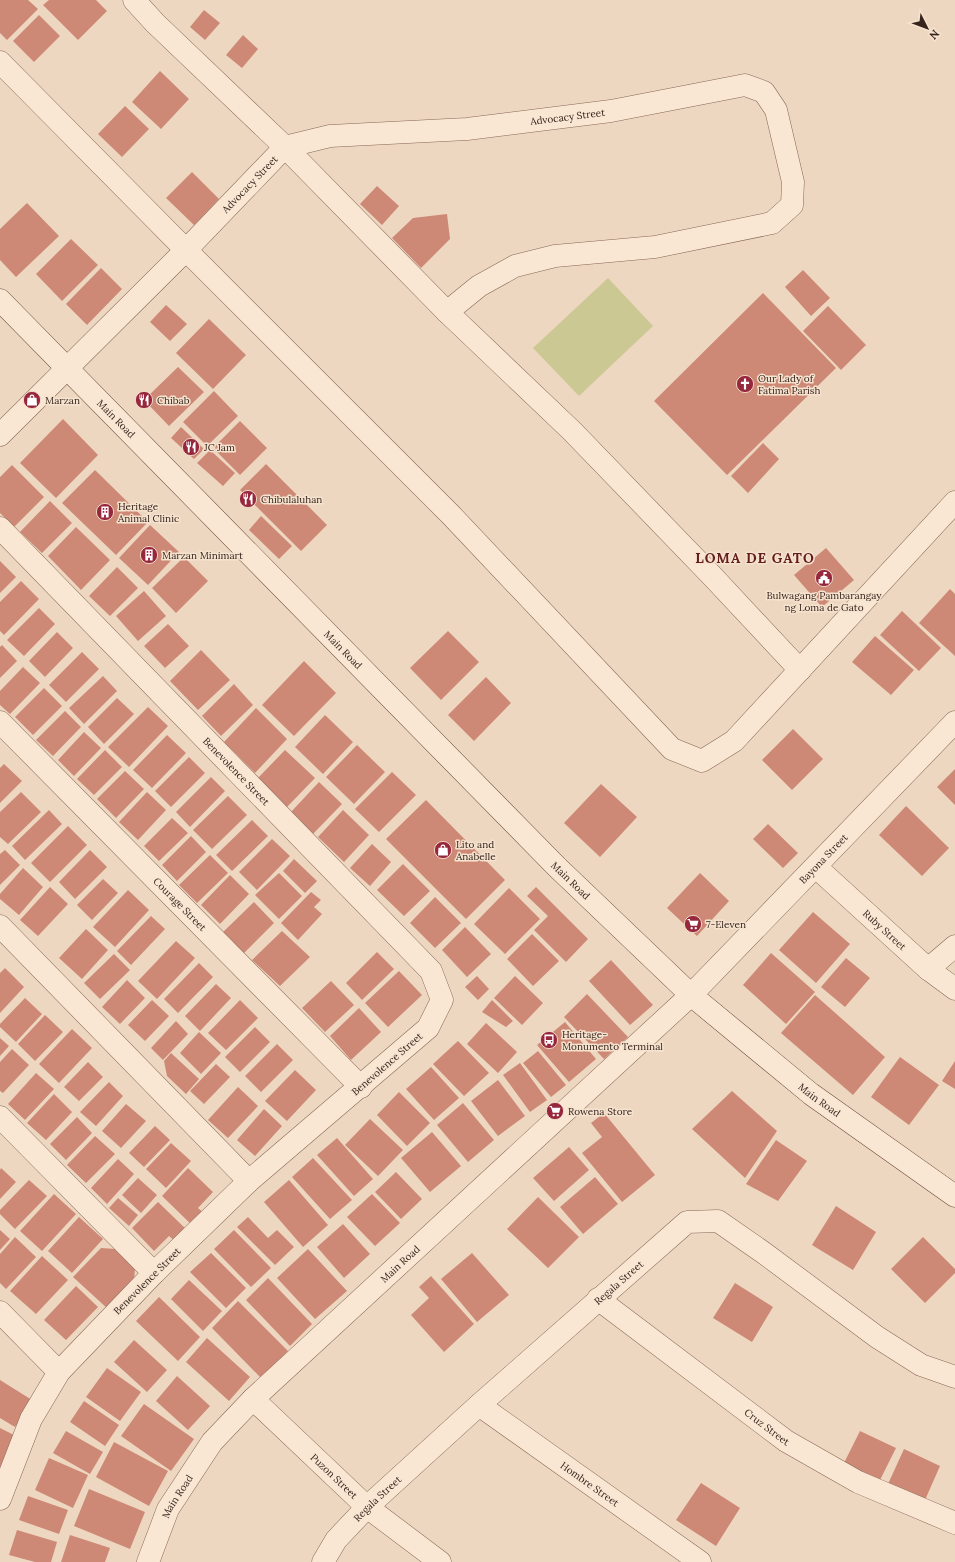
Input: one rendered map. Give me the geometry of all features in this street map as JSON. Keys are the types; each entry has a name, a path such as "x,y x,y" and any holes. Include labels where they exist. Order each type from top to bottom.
{"street":[{"path":"134,0 155,23 285,147 447,312 572,431 714,578 800,670"},
{"path":"0,62 451,515 672,748 702,761 734,742 955,502"},
{"name":"Advocacy Street","path":"0,435 186,250 285,147 330,136 467,129 611,111 745,85 764,92 776,110 794,182 792,205 772,223 655,247 555,256 515,266 478,286 447,312"},
{"name":"Main Road","path":"0,300 551,861 691,995 811,1094 955,1196"},
{"name":"Benevolence Street","path":"0,528 431,971 442,1000 428,1028 361,1087 249,1181 154,1273 59,1372 31,1419 0,1499"},
{"name":"Courage Street","path":"0,722 361,1087"},
{"name":"Bayona Street","path":"691,995 955,722"},
{"name":"Ruby Street","path":"816,867 928,969 955,989"},
{"path":"0,926 249,1181"},
{"path":"928,969 955,946"},
{"name":"Main Road","path":"148,1562 168,1509 212,1442 253,1399 691,995"},
{"path":"0,1117 154,1273"},
{"name":"Regala Street","path":"323,1562 336,1540 367,1507 598,1299 687,1222 718,1221 764,1253 876,1338 921,1365 955,1377"},
{"name":"Cruz Street","path":"598,1299 786,1441 858,1482 955,1523"},
{"path":"0,1312 59,1372"},
{"name":"Puzon Street","path":"253,1399 367,1507 440,1562"},
{"name":"Hombre Street","path":"479,1405 700,1562"}],"shaded area":[{"path":"608,278 653,326 579,396 533,348"}],"building":[{"path":"0,0 28,0 38,9 7,40 0,33"},
{"path":"49,0 96,0 107,11 78,40 43,5"},
{"path":"204,10 220,23 205,40 190,27"},
{"path":"39,15 60,36 34,62 13,41"},
{"path":"243,35 258,49 242,68 226,55"},
{"path":"160,71 189,99 161,129 132,102"},
{"path":"125,106 149,129 122,157 98,134"},
{"path":"192,172 219,199 194,225 166,198"},
{"path":"377,186 399,206 382,225 360,204"},
{"path":"27,203 59,236 16,277 0,260 0,229"},
{"path":"447,214 450,239 421,268 392,238 413,218"},
{"path":"71,239 98,265 62,301 36,274"},
{"path":"101,268 122,289 87,325 66,304"},
{"path":"803,270 830,298 811,316 785,287"},
{"name":"Our Lady of Fatima Parish","path":"763,293 836,368 727,475 654,401"},
{"path":"166,305 187,324 170,341 150,322"},
{"path":"828,306 866,345 841,370 803,331"},
{"path":"209,319 246,355 213,389 176,353"},
{"path":"178,367 204,392 169,426 144,400"},
{"path":"214,391 238,416 207,446 183,422"},
{"path":"63,419 98,455 56,498 20,463"},
{"path":"240,421 267,448 240,475 213,448"},
{"path":"181,427 204,449 194,459 171,438"},
{"path":"763,443 779,459 748,493 731,476"},
{"path":"210,450 235,473 223,486 197,463"},
{"path":"266,464 327,525 301,551 240,490"},
{"path":"12,465 44,497 14,527 0,513 0,477"},
{"name":"Heritage Animal Clinic","path":"95,470 148,522 116,555 62,503"},
{"path":"50,501 72,523 42,553 20,532"},
{"path":"261,516 292,546 279,559 249,530"},
{"name":"Marzan Minimart","path":"150,525 179,552 148,585 119,558"},
{"path":"76,527 110,560 81,590 48,556"},
{"name":"Bulwagang Pambarangay ng Loma de Gato","path":"826,548 854,580 822,607 794,575"},
{"path":"184,557 208,581 176,613 152,588"},
{"path":"0,561 16,577 0,593"},
{"path":"117,567 138,588 110,616 89,596"},
{"path":"21,581 39,599 4,635 0,631 0,602"},
{"path":"950,589 955,594 955,656 919,623"},
{"path":"144,591 166,616 138,641 116,616"},
{"path":"39,608 55,624 24,656 7,640"},
{"path":"902,611 941,648 919,671 880,635"},
{"path":"168,624 189,646 165,668 144,646"},
{"path":"448,631 479,662 441,700 410,668"},
{"path":"57,632 73,648 45,677 29,661"},
{"path":"875,636 914,670 891,695 852,662"},
{"path":"2,645 17,661 0,678 0,647"},
{"path":"201,650 230,680 198,710 170,681"},
{"path":"82,652 99,669 66,702 49,685"},
{"path":"304,661 336,693 294,736 262,705"},
{"path":"23,667 40,683 10,714 0,705 0,691"},
{"path":"103,676 117,691 84,724 69,708"},
{"path":"486,677 511,703 474,741 448,715"},
{"path":"234,684 253,705 221,736 202,716"},
{"path":"44,688 62,706 33,735 15,717"},
{"path":"117,698 134,714 104,744 88,727"},
{"path":"148,707 168,726 129,767 108,747"},
{"path":"256,708 287,739 255,773 224,742"},
{"path":"65,711 81,727 53,756 36,740"},
{"path":"325,715 353,742 323,774 295,747"},
{"path":"793,729 823,759 792,790 762,760"},
{"path":"84,732 101,748 74,776 58,760"},
{"path":"167,735 186,753 152,788 133,770"},
{"path":"357,745 385,772 354,804 326,777"},
{"path":"105,750 122,767 94,795 77,779"},
{"path":"285,750 315,778 287,807 257,779"},
{"path":"189,757 205,773 171,807 155,791"},
{"path":"4,764 22,781 0,803 0,768"},
{"path":"955,769 955,805 937,787"},
{"path":"125,771 144,789 116,818 97,799"},
{"path":"392,772 416,795 379,832 355,809"},
{"path":"211,777 225,791 190,827 176,812"},
{"path":"319,782 342,804 313,834 291,812"},
{"path":"601,784 637,817 600,857 564,823"},
{"path":"21,792 41,812 8,844 0,837 0,812"},
{"path":"147,792 166,810 138,840 119,822"},
{"path":"228,796 247,815 212,849 193,830"},
{"path":"426,800 505,880 466,919 386,839"},
{"path":"906,806 949,848 922,876 879,835"},
{"path":"49,810 62,824 25,860 12,846"},
{"path":"343,810 369,835 344,862 318,837"},
{"path":"172,818 188,833 159,861 144,846"},
{"path":"252,820 268,836 232,871 216,855"},
{"path":"768,824 798,853 783,868 753,839"},
{"path":"68,826 87,845 50,882 31,863"},
{"path":"191,836 206,852 177,881 162,865"},
{"path":"272,839 290,856 257,890 239,872"},
{"path":"372,844 391,862 370,886 350,868"},
{"path":"5,850 20,865 0,885 0,854"},
{"path":"90,850 107,867 75,899 59,882"},
{"path":"210,855 228,873 197,903 179,885"},
{"path":"294,859 317,881 305,893 283,871"},
{"path":"403,864 430,891 404,916 377,890"},
{"path":"23,868 43,887 19,915 0,899 0,894"},
{"path":"279,873 302,896 279,919 255,895"},
{"path":"700,873 729,901 697,936 667,908"},
{"path":"230,875 249,894 220,924 201,905"},
{"path":"103,879 118,893 92,920 77,905"},
{"path":"50,887 68,904 38,936 20,920"},
{"path":"536,887 588,939 566,962 534,930 548,916 527,896"},
{"path":"509,888 540,919 505,954 474,924"},
{"path":"128,890 149,910 115,947 93,927"},
{"path":"311,892 321,900 314,907 322,914 298,940 281,923"},
{"path":"435,897 461,923 435,948 410,923"},
{"path":"254,902 274,923 242,955 221,934"},
{"path":"813,912 850,944 816,983 779,950"},
{"path":"151,916 165,929 131,965 117,951"},
{"path":"465,927 491,954 467,977 442,950"},
{"path":"86,929 108,950 82,979 59,958"},
{"path":"282,931 310,957 280,986 252,960"},
{"path":"532,934 559,961 533,986 507,959"},
{"path":"176,941 195,958 157,999 138,981"},
{"path":"377,952 394,969 362,1000 346,983"},
{"path":"771,953 815,992 786,1024 743,985"},
{"path":"114,954 130,970 100,999 84,983"},
{"path":"846,958 870,978 845,1007 821,987"},
{"path":"611,960 653,1005 630,1025 589,981"},
{"path":"199,963 213,977 178,1013 164,999"},
{"path":"5,968 24,987 0,1013 0,973"},
{"path":"399,971 422,995 388,1027 365,1003"},
{"path":"477,976 489,989 478,1000 465,987"},
{"path":"515,976 543,1003 522,1025 494,998"},
{"path":"127,980 145,998 120,1024 102,1007"},
{"path":"331,981 354,1005 325,1032 302,1008"},
{"path":"216,984 231,998 200,1031 185,1016"},
{"path":"587,994 628,1037 604,1059 564,1017"},
{"path":"815,995 885,1057 853,1095 781,1033"},
{"path":"25,998 42,1014 16,1042 0,1027 0,1024"},
{"path":"152,1000 169,1016 145,1041 128,1025"},
{"path":"240,1000 258,1018 226,1050 208,1033"},
{"path":"492,1000 513,1021 506,1027 482,1012"},
{"path":"359,1008 381,1032 351,1060 330,1036"},
{"path":"45,1015 63,1032 35,1061 18,1044"},
{"path":"176,1021 188,1034 163,1060 151,1048"},
{"path":"565,1022 596,1059 569,1082 537,1045"},
{"path":"486,1023 517,1052 498,1073 467,1044"},
{"path":"255,1027 270,1042 240,1072 225,1057"},
{"path":"72,1029 92,1048 59,1083 39,1064"},
{"path":"199,1032 221,1053 201,1074 180,1053"},
{"path":"0,1038 9,1046 0,1056"},
{"path":"458,1041 489,1073 464,1096 433,1064"},
{"path":"277,1044 293,1060 261,1092 245,1076"},
{"path":"12,1049 29,1065 3,1093 0,1091 0,1062"},
{"path":"538,1051 566,1085 551,1097 523,1063"},
{"path":"171,1053 199,1079 186,1094 167,1076 164,1061"},
{"path":"900,1057 939,1085 909,1125 871,1097"},
{"path":"955,1061 955,1089 942,1081"},
{"path":"88,1062 103,1077 79,1101 64,1087"},
{"path":"520,1063 547,1100 530,1112 503,1075"},
{"path":"216,1064 230,1077 204,1104 190,1091"},
{"path":"431,1067 459,1098 434,1120 406,1089"},
{"path":"295,1070 316,1090 287,1121 265,1101"},
{"path":"36,1073 54,1089 25,1120 8,1104"},
{"path":"498,1080 525,1116 498,1136 471,1101"},
{"path":"109,1082 123,1096 96,1126 80,1112"},
{"path":"238,1087 258,1106 228,1138 208,1120"},
{"path":"732,1091 777,1131 745,1178 692,1129"},
{"path":"399,1092 430,1123 407,1146 377,1115"},
{"path":"54,1094 72,1112 46,1140 27,1123"},
{"path":"463,1103 494,1140 468,1162 437,1125"},
{"path":"126,1104 146,1121 121,1148 102,1131"},
{"path":"264,1109 282,1126 255,1156 237,1140"},
{"path":"604,1113 655,1175 622,1202 582,1153 602,1137 591,1123"},
{"path":"77,1117 92,1133 66,1160 50,1144"},
{"path":"370,1119 403,1150 378,1176 345,1145"},
{"path":"155,1126 170,1140 144,1167 129,1153"},
{"path":"432,1132 461,1166 430,1192 401,1158"},
{"path":"95,1136 115,1154 86,1183 67,1165"},
{"path":"337,1138 373,1179 354,1196 317,1155"},
{"path":"776,1140 807,1161 778,1201 746,1184"},
{"path":"171,1143 191,1161 166,1188 146,1169"},
{"path":"569,1147 589,1170 554,1201 533,1178"},
{"path":"313,1158 352,1200 330,1219 292,1177"},
{"path":"118,1159 134,1174 107,1204 91,1188"},
{"path":"1,1168 16,1182 0,1199 0,1170"},
{"path":"188,1168 213,1192 198,1208 208,1217 196,1229 162,1196"},
{"path":"396,1172 422,1199 401,1219 375,1192"},
{"path":"595,1177 618,1204 583,1234 560,1207"},
{"path":"138,1178 157,1195 141,1213 122,1195"},
{"path":"29,1180 47,1196 15,1229 0,1214 0,1210"},
{"path":"289,1180 328,1225 303,1247 264,1202"},
{"path":"54,1194 76,1214 42,1251 20,1231"},
{"path":"372,1194 400,1223 375,1246 347,1217"},
{"path":"538,1197 579,1237 548,1268 507,1229"},
{"path":"118,1198 138,1215 129,1226 109,1208"},
{"path":"158,1202 188,1231 177,1243 169,1236 154,1251 132,1228"},
{"path":"836,1206 876,1232 853,1270 812,1245"},
{"path":"79,1217 103,1239 72,1273 48,1251"},
{"path":"248,1217 268,1238 277,1230 294,1247 275,1265 237,1227"},
{"path":"343,1224 370,1254 344,1278 317,1247"},
{"path":"0,1230 10,1239 0,1250"},
{"path":"234,1230 271,1268 251,1287 214,1249"},
{"path":"15,1237 36,1257 6,1289 0,1283 0,1254"},
{"path":"923,1237 955,1269 955,1273 925,1303 891,1269"},
{"path":"101,1248 116,1249 135,1268 134,1281 108,1309 73,1277"},
{"path":"308,1249 347,1291 315,1319 277,1278"},
{"path":"211,1253 246,1288 226,1308 190,1272"},
{"path":"472,1253 509,1295 477,1322 441,1279"},
{"path":"42,1256 68,1280 36,1314 10,1291"},
{"path":"431,1276 474,1324 444,1352 411,1315 429,1298 419,1287"},
{"path":"268,1278 312,1324 290,1346 246,1300"},
{"path":"189,1280 222,1311 203,1331 171,1299"},
{"path":"735,1283 773,1307 752,1342 713,1318"},
{"path":"76,1286 98,1307 66,1340 44,1320"},
{"path":"159,1297 200,1337 178,1361 136,1321"},
{"path":"238,1301 288,1351 261,1378 212,1328"},
{"path":"207,1338 250,1377 229,1401 186,1362"},
{"path":"134,1340 167,1370 147,1392 114,1362"},
{"path":"107,1368 141,1392 120,1421 86,1397"},
{"path":"177,1376 210,1406 188,1430 156,1401"},
{"path":"0,1380 32,1400 15,1427 0,1418"},
{"path":"84,1401 119,1425 105,1446 70,1422"},
{"path":"144,1404 194,1439 171,1471 121,1436"},
{"path":"0,1428 18,1437 0,1473"},
{"path":"66,1431 103,1452 90,1474 53,1453"},
{"path":"860,1431 896,1448 879,1482 843,1465"},
{"path":"114,1442 168,1471 149,1506 96,1477"},
{"path":"904,1449 940,1466 925,1500 888,1484"},
{"path":"49,1458 88,1475 73,1508 35,1490"},
{"path":"701,1483 740,1508 716,1546 676,1520"},
{"path":"89,1489 145,1512 130,1549 74,1526"},
{"path":"28,1496 68,1510 59,1534 19,1520"},
{"path":"17,1530 57,1542 51,1562 35,1562 9,1555"},
{"path":"70,1535 110,1548 105,1562 61,1562"}],"place":[{"name":"Our Lady of Fatima Parish","path":"745,384"},
{"name":"Marzan","path":"32,400"},
{"name":"Chibab","path":"144,400"},
{"name":"JC Jam","path":"191,447"},
{"name":"Chibulaluhan","path":"248,499"},
{"name":"Heritage Animal Clinic","path":"105,512"},
{"name":"Marzan Minimart","path":"149,555"},
{"name":"Bulwagang Pambarangay ng Loma de Gato","path":"824,578"},
{"name":"Lito and Anabelle","path":"443,850"},
{"name":"7-Eleven","path":"693,924"},
{"name":"Heritage- Monumento Terminal","path":"549,1040"},
{"name":"Rowena Store","path":"555,1111"}],"district":[{"name":"LOMA DE GATO","path":"755,558"}]}
